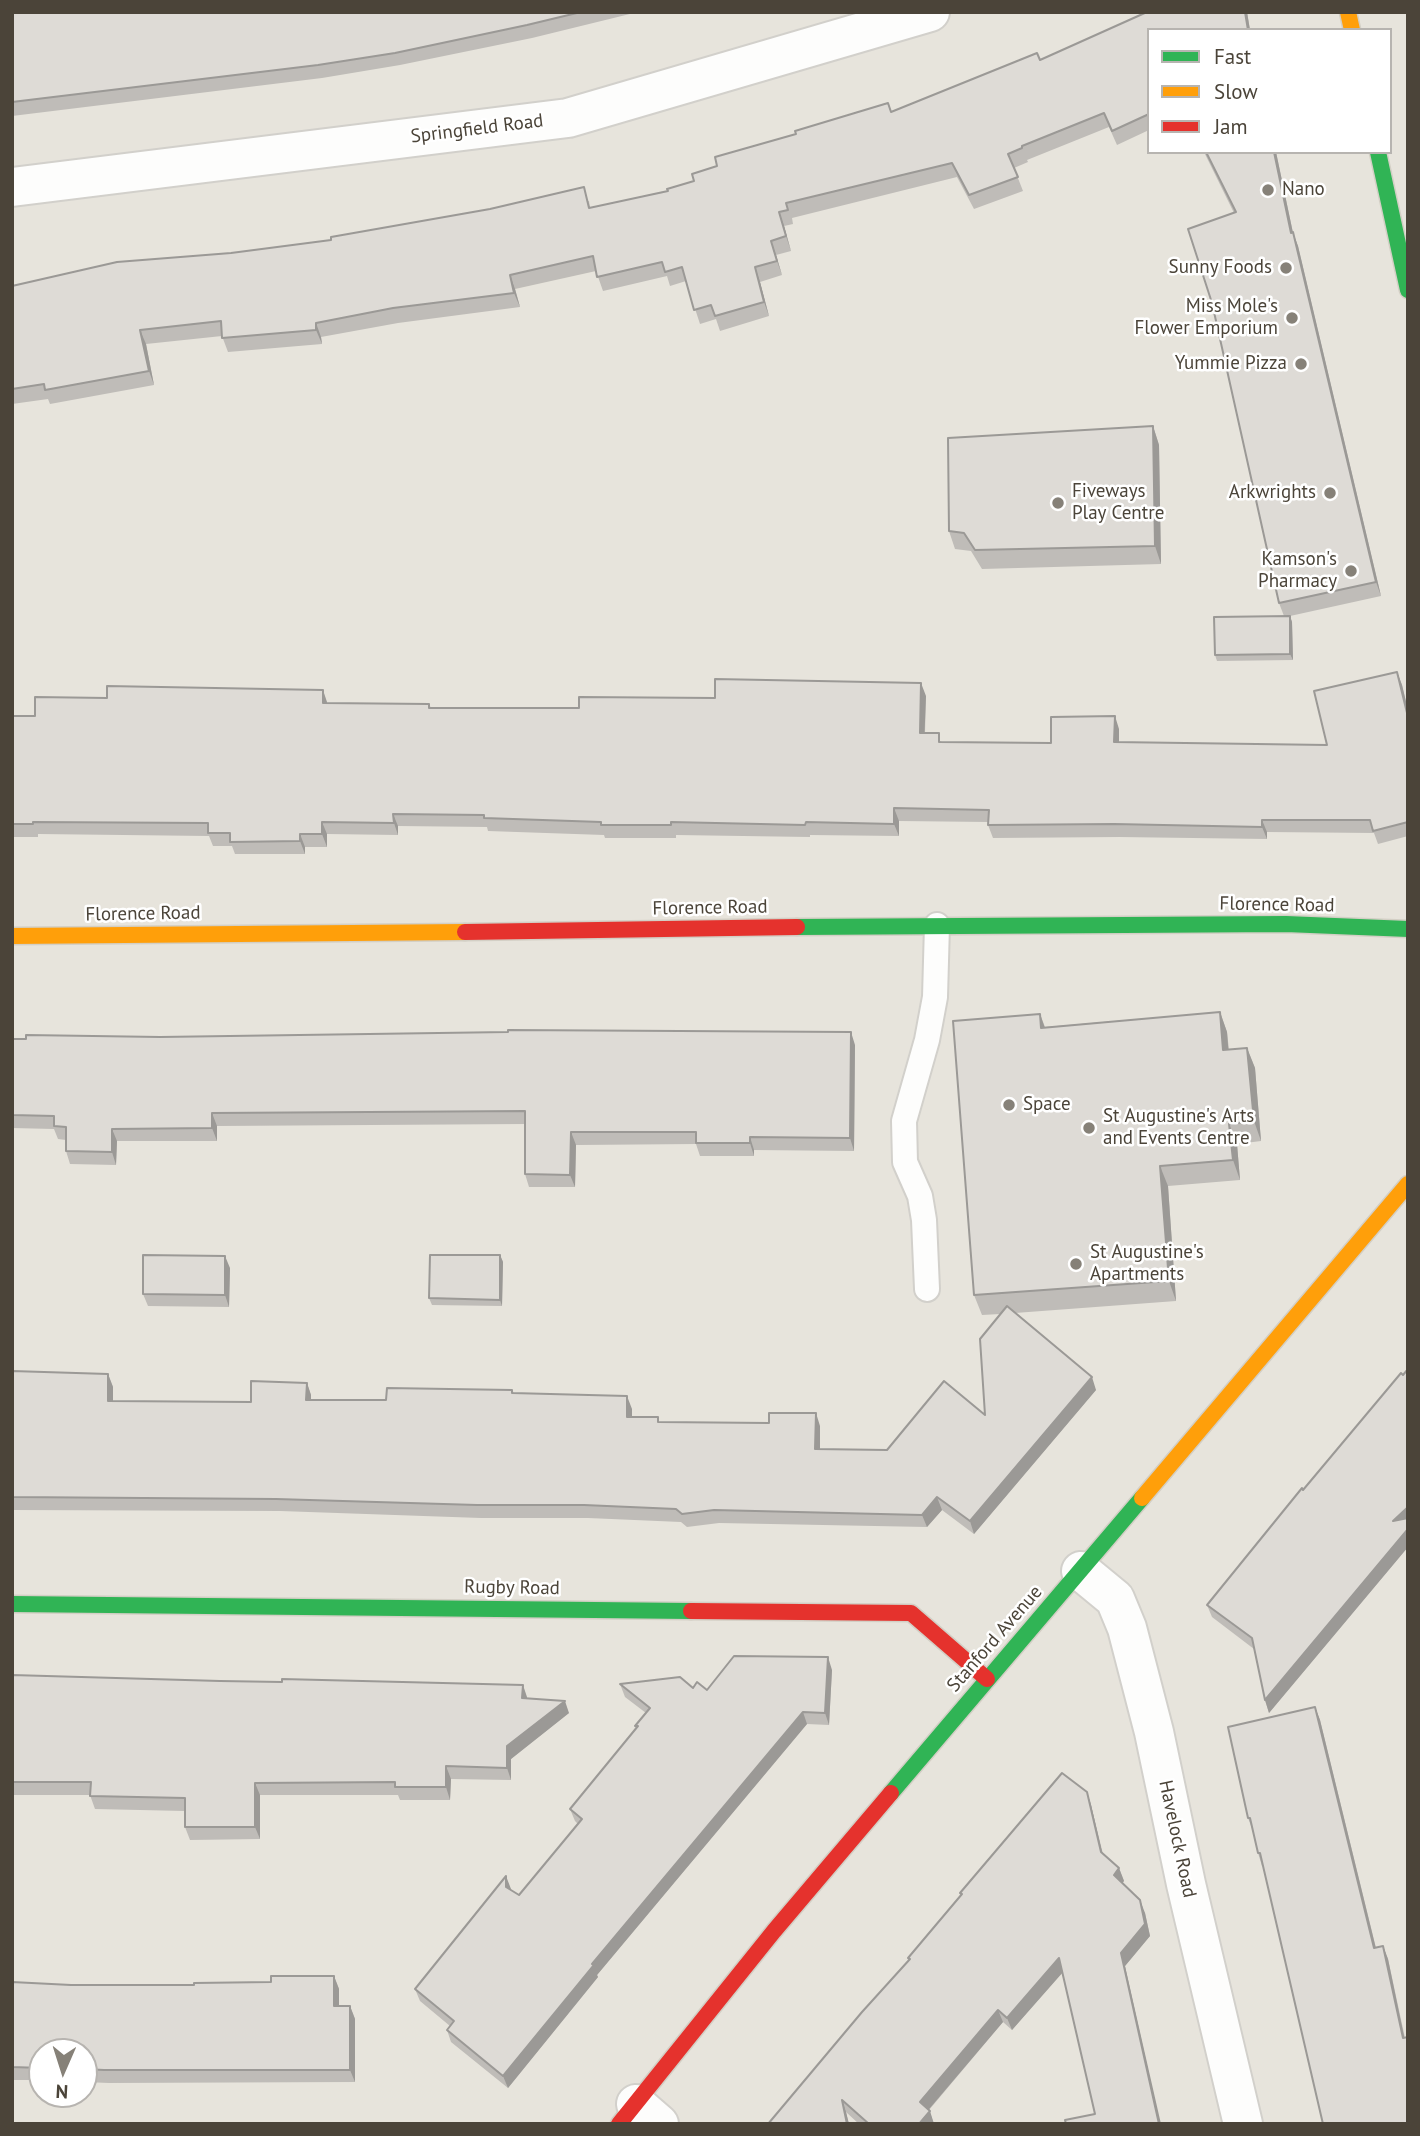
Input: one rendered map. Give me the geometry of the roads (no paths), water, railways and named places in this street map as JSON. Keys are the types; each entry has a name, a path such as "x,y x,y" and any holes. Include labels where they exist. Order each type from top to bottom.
{"main road":[{"path":"1378,154 1408,290"},
{"name":"Florence Road","path":"12,936 527,932 937,925 1286,924 1408,929"},
{"name":"Stanford Avenue","path":"638,2117 774,1931 1408,1184"},
{"name":"Rugby Road","path":"12,1604 911,1613 987,1679"}],"street":[{"name":"Springfield Road","path":"12,187 568,118 930,12"},
{"name":"Havelock Road","path":"1081,1571 1115,1599 1127,1628 1154,1732 1186,1884 1243,2124"}],"lane":[{"path":"927,1289 924,1220 920,1196 905,1162 904,1121 927,1040 935,997 937,925"}],"place":[{"name":"Nano","path":"1268,190"},
{"name":"Sunny Foods","path":"1286,268"},
{"name":"Miss Mole's Flower Emporium","path":"1292,318"},
{"name":"Yummie Pizza","path":"1301,364"},
{"name":"Arkwrights","path":"1330,493"},
{"name":"Fiveways Play Centre","path":"1058,503"},
{"name":"Kamson's Pharmacy","path":"1351,571"},
{"name":"Space","path":"1009,1105"},
{"name":"St Augustine's Arts and Events Centre","path":"1089,1128"},
{"name":"St Augustine's Apartments","path":"1076,1264"}]}
